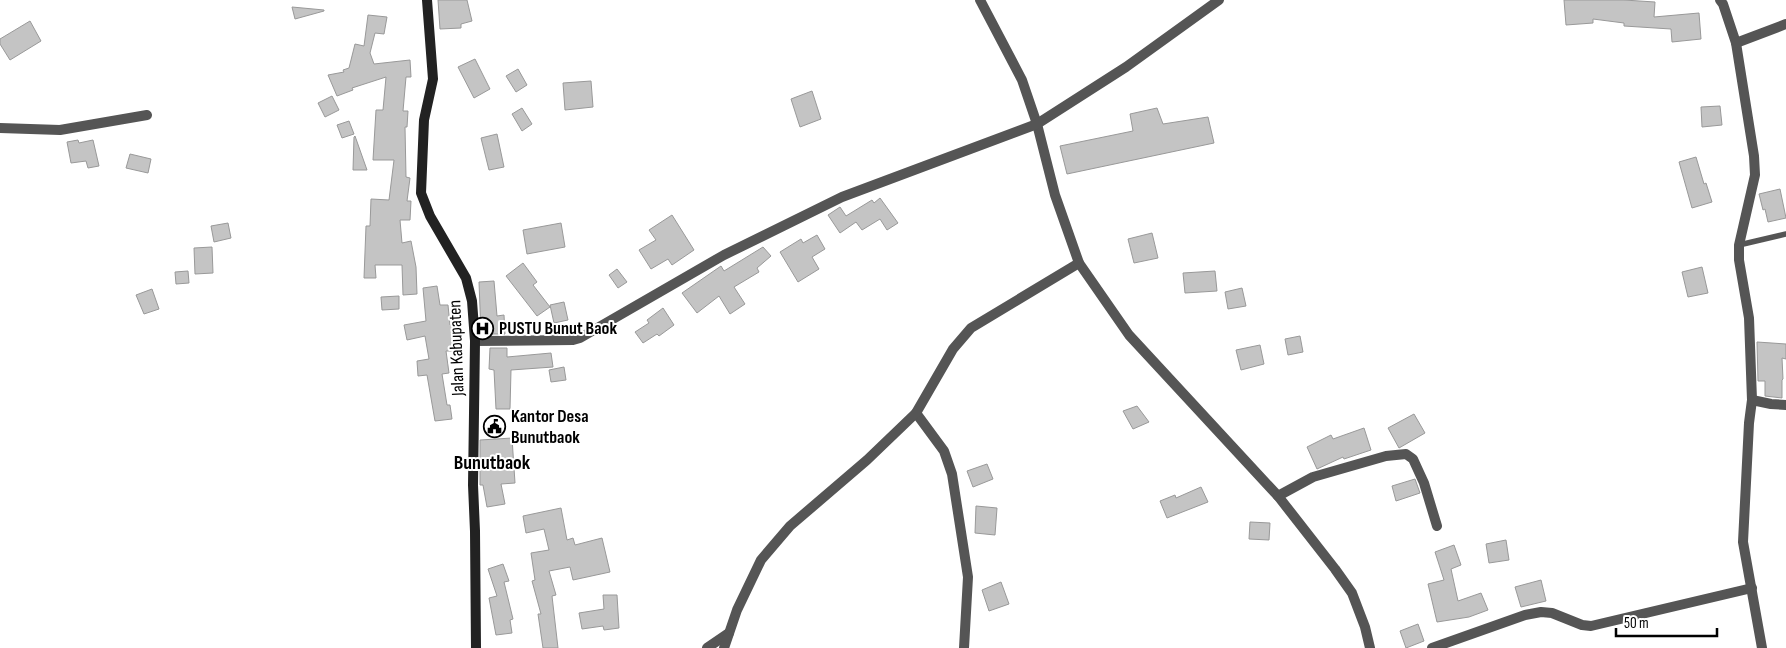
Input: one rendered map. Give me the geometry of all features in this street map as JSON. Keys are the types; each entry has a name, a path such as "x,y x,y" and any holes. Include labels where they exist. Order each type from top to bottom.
{"street":[{"name":"Jalan Kabupaten","path":"427,0 433,79 424,120 421,193 430,216 470,288 475,341 473,485 476,648"},
{"path":"980,0 1022,80 1037,124 1055,195 1079,263 1129,334 1278,496 1335,569 1352,593 1370,648"},
{"path":"475,341 573,340 580,338 724,255 842,197 1037,124 1126,67 1219,0"},
{"path":"1720,0 1736,43 1754,156 1755,174 1739,245 1739,260 1749,318 1752,400 1749,423 1743,542 1762,648"},
{"path":"1736,43 1786,24"},
{"path":"0,128 60,130 147,116"},
{"path":"724,648 737,610 760,560 790,526 867,460 916,413 953,349 972,328 1079,263"},
{"path":"1752,400 1786,405"},
{"path":"916,413 944,451 952,474 968,577 964,648"},
{"path":"1278,496 1313,477 1386,456 1406,454 1413,459 1424,483 1437,526"},
{"path":"1432,648 1524,615 1547,612 1591,626 1752,588"},
{"path":"707,648 729,634"}],"lane":[{"path":"1739,245 1786,234"}],"building":[{"path":"438,0 467,0 472,21 461,24 461,28 440,29"},
{"path":"1564,0 1655,2 1654,17 1699,13 1701,39 1672,42 1671,29 1624,26 1624,23 1593,19 1593,23 1566,25"},
{"path":"292,7 324,10 324,11 295,19"},
{"path":"368,15 387,17 384,34 375,33 370,53 374,64 410,60 411,77 406,77 403,111 408,111 407,127 405,127 406,177 410,178 407,201 411,201 410,220 400,220 402,243 411,241 416,267 417,294 403,295 402,265 375,265 376,278 364,278 366,226 370,226 371,199 389,200 394,160 373,160 376,110 383,110 386,77 352,88 353,90 337,96 328,75 344,72 343,70 349,68 355,44 364,46"},
{"path":"30,21 41,41 10,60 0,44 0,39"},
{"path":"475,59 490,89 474,98 458,67"},
{"path":"518,69 527,85 516,92 506,76"},
{"path":"591,81 593,107 565,110 563,83"},
{"path":"812,91 821,119 800,127 791,99"},
{"path":"332,96 339,110 325,117 318,103"},
{"path":"1720,106 1722,125 1702,127 1701,107"},
{"path":"522,108 532,124 522,131 512,114"},
{"path":"1157,108 1163,124 1208,117 1214,143 1067,174 1060,146 1133,131 1130,114"},
{"path":"349,121 354,134 342,138 337,125"},
{"path":"497,134 504,167 489,170 481,138"},
{"path":"355,136 367,170 353,170"},
{"path":"78,140 79,143 93,140 99,166 88,168 86,161 71,163 67,142"},
{"path":"130,154 151,159 148,173 126,168"},
{"path":"1696,157 1704,184 1706,183 1712,202 1692,208 1679,162"},
{"path":"1780,189 1786,218 1768,222 1759,194"},
{"path":"880,198 898,223 887,230 880,219 862,230 856,222 840,233 828,215 840,207 846,216 872,200 874,203"},
{"path":"672,215 694,250 672,265 668,259 651,269 639,250 656,240 649,230"},
{"path":"228,223 231,238 214,242 211,226"},
{"path":"561,223 565,247 527,254 523,230"},
{"path":"1152,233 1158,258 1134,263 1128,239"},
{"path":"817,235 825,249 812,257 819,269 798,282 780,252 801,239 803,243"},
{"path":"212,247 213,273 195,274 194,248"},
{"path":"763,247 771,256 757,268 759,272 734,287 745,304 730,314 719,296 697,313 682,293 721,266 724,271"},
{"path":"523,263 537,282 533,285 550,307 537,316 506,276"},
{"path":"1702,267 1708,293 1688,297 1682,272"},
{"path":"617,269 627,282 618,288 609,275"},
{"path":"188,271 189,283 176,284 175,272"},
{"path":"1215,271 1217,291 1185,293 1183,273"},
{"path":"494,281 497,316 504,315 505,334 481,334 479,282"},
{"path":"437,286 440,305 448,305 450,325 455,325 455,351 446,351 449,373 442,374 447,405 450,405 452,419 435,421 427,375 418,376 417,361 429,359 425,336 407,340 404,325 426,321 423,288"},
{"path":"1242,288 1246,306 1228,309 1225,292"},
{"path":"152,289 159,309 144,314 136,295"},
{"path":"399,296 399,309 382,310 381,297"},
{"path":"564,302 568,320 554,323 550,305"},
{"path":"663,308 674,325 659,336 657,334 643,343 635,332 649,323 647,320"},
{"path":"1300,336 1303,352 1288,355 1285,339"},
{"path":"1757,342 1786,344 1786,359 1782,358 1782,398 1765,396 1765,381 1758,381"},
{"path":"1260,345 1264,364 1241,370 1236,350"},
{"path":"490,348 507,348 507,357 551,353 553,367 511,370 510,409 496,409 494,370 489,369"},
{"path":"564,367 566,380 551,382 549,370"},
{"path":"1137,406 1149,422 1133,429 1123,411"},
{"path":"1414,414 1425,433 1399,448 1388,428"},
{"path":"1364,428 1371,450 1344,459 1343,457 1317,469 1307,447 1331,435 1333,439"},
{"path":"512,438 515,483 501,484 505,504 487,507 483,485 480,485 480,440"},
{"path":"987,464 993,479 973,487 967,471"},
{"path":"1415,479 1420,493 1396,501 1392,486"},
{"path":"1201,487 1208,502 1167,518 1160,501 1175,495 1176,498"},
{"path":"976,506 997,508 995,535 975,533"},
{"path":"561,508 567,540 573,538 575,545 602,538 610,572 573,580 570,567 549,571 556,595 552,596 558,648 543,648 538,614 541,614 532,581 535,580 531,553 549,550 544,529 526,533 523,516"},
{"path":"1250,522 1270,523 1269,540 1249,539"},
{"path":"1506,540 1509,560 1489,563 1486,544"},
{"path":"1454,545 1461,565 1451,569 1458,601 1481,593 1488,610 1469,617 1437,622 1428,584 1444,580 1435,552"},
{"path":"503,564 509,581 504,582 513,619 510,620 512,633 496,635 489,598 497,596 488,569"},
{"path":"1541,580 1546,601 1521,607 1515,587"},
{"path":"1001,582 1009,604 989,611 982,590"},
{"path":"603,595 617,595 619,628 604,630 603,626 582,629 579,613 604,609"},
{"path":"1418,624 1424,641 1406,648 1400,631"}],"place":[{"name":"PUSTU Bunut Baok","path":"483,328"},
{"name":"Kantor Desa Bunutbaok","path":"495,426"}],"district":[{"name":"Bunutbaok","path":"492,462"}]}
